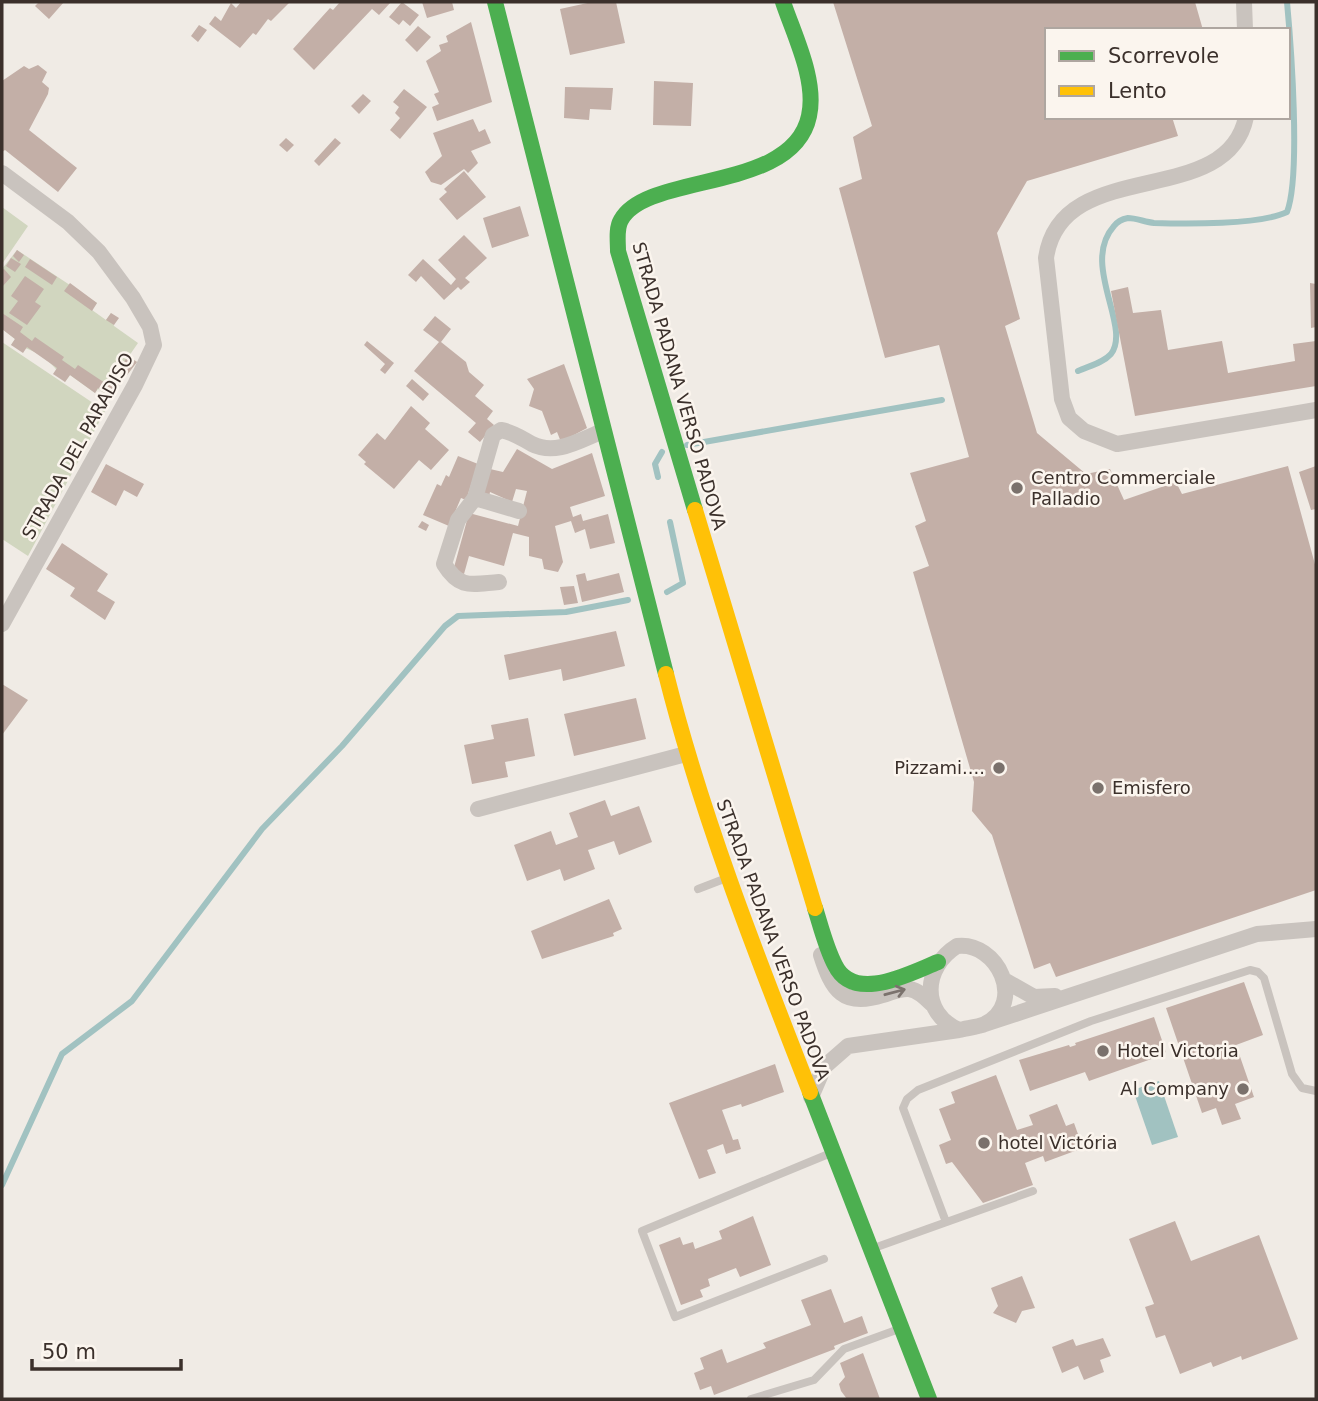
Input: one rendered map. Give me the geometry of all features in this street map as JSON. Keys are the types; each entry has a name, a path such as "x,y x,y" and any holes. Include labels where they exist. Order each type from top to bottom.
{"main road":[{"name":"STRADA PADANA VERSO PADOVA","path":"495,2 686,754 727,878 831,1153 929,1399"},
{"name":"STRADA PADANA VERSO PADOVA","path":"783,2 809,90 809,113 801,135 786,152 767,164 638,202 619,222 617,241 808,891 835,966 849,982 868,985 938,962"}],"street":[{"path":"1244,2 1245,28"},
{"path":"1245,119 1236,146 1223,156 1194,170 1101,197 1076,207 1063,216 1049,240 1046,258 1062,399 1069,418 1084,431 1117,444 1316,410"},
{"name":"STRADA DEL PARADISO","path":"2,173 68,222 99,252 150,327 154,345 135,385 2,624"},
{"path":"499,582 463,584 452,577 444,564 458,520 475,498 493,435 501,430 511,432 535,446 554,450 603,431"},
{"path":"475,498 519,510"},
{"path":"478,809 686,754"},
{"name":"STRADA PADANA VERSO PADOVA","path":"808,891 810,917 828,976 836,990 848,998 864,1001 913,989 932,1004 942,1019 959,1030"},
{"path":"985,1024 1002,1005 1004,980 1034,998 1071,994 1257,934 1316,929"},
{"name":"STRADA PADANA VERSO PADOVA","path":"938,962 957,946 974,946 989,955 1004,980"},
{"path":"932,1004 931,976 938,962"},
{"name":"STRADA PADANA VERSO PADOVA","path":"811,1099 824,1067 848,1046 985,1024 1023,1014 1071,994"}],"lane":[{"path":"698,888 727,878"},
{"path":"946,1222 904,1108 907,1099 945,1078 1091,1021 1226,976 1250,970 1258,972 1264,978 1292,1074 1302,1088 1316,1090"},
{"path":"824,1259 675,1317 642,1231 831,1153"},
{"path":"871,1249 1033,1191"},
{"path":"751,1399 814,1380 844,1349 902,1328"}],"green space":[{"path":"2,207 28,226 2,264"},
{"path":"17,250 97,303 92,310 106,320 111,313 114,326 138,343 129,356 137,362 110,397 98,389 95,393 70,375 65,382 55,368 42,357 28,349 11,345 15,339 2,329 2,269"},
{"path":"2,342 105,411 28,556 2,539"}],"water":[{"path":"1159,1081 1178,1137 1152,1145 1133,1090"}],"building":[{"path":"39,2 64,2 49,19 35,6"},
{"path":"241,2 290,2 271,21 268,19 256,35 253,33 240,48 209,24 215,16 221,21 231,3 236,8"},
{"path":"340,2 391,2 379,15 372,9 314,70 293,49 330,8 333,10"},
{"path":"402,2 419,15 410,26 403,20 399,25 389,17"},
{"path":"422,2 452,2 454,10 427,18"},
{"path":"592,2 616,2 625,43 570,55 560,9"},
{"name":"Centro Commerciale Palladio","path":"833,2 1195,2 1202,28 1045,28 1045,119 1173,119 1178,136 1027,181 997,233 1020,319 1005,326 1037,433 1086,474 1110,469 1124,500 1176,482 1182,494 1288,466 1316,568 1316,890 1056,977 1050,963 1034,969 992,835 972,811 974,782 913,572 929,566 915,526 926,521 910,473 969,457 939,345 885,358 839,188 862,179 853,137 872,126"},
{"path":"471,22 492,102 437,121 432,107 439,104 434,94 439,92 426,61 441,51 439,45 448,42 446,36"},
{"path":"199,25 207,30 198,42 191,36"},
{"path":"418,26 431,37 417,52 405,40"},
{"path":"38,65 47,72 42,82 49,88 29,130 77,168 58,192 5,150 2,152 2,81 24,66 29,69"},
{"path":"654,81 693,83 691,126 653,125"},
{"path":"565,87 613,88 611,110 590,109 589,120 564,118"},
{"path":"404,89 427,107 400,139 390,130 400,118 395,113 399,107 393,102"},
{"path":"363,94 371,101 359,114 351,106"},
{"path":"473,119 479,132 485,129 491,143 471,151 478,163 468,173 464,169 441,185 431,182 425,172 442,156 433,133"},
{"path":"286,138 294,145 287,152 279,145"},
{"path":"335,138 341,143 319,166 314,161"},
{"path":"464,171 486,197 457,220 439,199 447,192 444,189"},
{"path":"520,206 529,236 492,248 483,218"},
{"path":"464,235 487,258 465,278 470,282 461,290 458,287 444,300 421,276 416,282 408,275 423,259 451,285 456,279 438,260"},
{"path":"17,250 24,255 19,262 13,256"},
{"path":"11,258 21,264 15,272 6,266"},
{"path":"30,259 57,277 52,285 25,267"},
{"path":"2,270 11,277 2,287"},
{"path":"25,276 44,289 35,302 41,306 27,325 9,313 18,301 11,296"},
{"path":"70,283 97,303 92,311 64,291"},
{"path":"1310,283 1316,284 1316,327 1311,328"},
{"path":"1128,287 1133,313 1161,310 1168,350 1222,341 1228,373 1295,361 1293,344 1316,341 1316,386 1135,416 1111,291"},
{"path":"2,313 23,327 20,332 32,341 35,337 64,357 62,360 75,369 78,365 108,385 128,356 137,362 110,397 98,388 95,393 70,375 65,382 53,374 57,368 27,347 23,353 11,345 15,339 2,329"},
{"path":"111,313 119,318 114,325 106,320"},
{"path":"435,316 451,329 441,342 466,362 469,372 484,385 475,396 493,411 487,419 494,425 480,442 468,432 476,423 414,371 439,342 423,330"},
{"path":"367,341 394,363 385,374 380,370 385,364 364,345"},
{"path":"564,364 587,428 561,442 557,432 551,435 542,411 529,406 534,389 527,379"},
{"path":"412,379 429,394 423,401 406,386"},
{"path":"411,406 430,423 425,429 449,450 431,470 419,460 394,489 364,464 366,462 358,455 377,433 385,440"},
{"path":"517,449 552,469 592,453 605,496 570,507 573,517 581,514 583,521 608,514 615,543 590,549 585,529 575,533 571,521 555,526 563,562 558,572 544,569 542,559 529,556 529,537 513,533 504,566 469,556 464,574 453,571 469,513 518,526 527,491 516,489 512,502 490,492 489,497 482,496 490,469 503,472"},
{"path":"458,456 478,464 466,500 461,498 449,526 423,515 437,484 441,486 446,475 449,477"},
{"path":"106,464 144,484 137,497 124,490 116,506 91,492"},
{"path":"1316,466 1316,509 1311,510 1299,472"},
{"path":"422,521 429,525 426,531 418,527"},
{"path":"62,543 108,574 97,591 115,602 105,620 70,596 75,588 46,569"},
{"path":"585,573 587,581 619,573 624,592 582,602 576,575"},
{"path":"574,586 578,603 564,605 560,587"},
{"path":"616,631 625,666 563,681 561,669 509,680 504,655"},
{"path":"2,684 28,700 2,735"},
{"path":"636,698 646,739 574,756 564,714"},
{"path":"528,718 535,756 505,762 508,777 472,784 464,745 494,739 491,725"},
{"path":"605,800 611,816 639,806 652,842 619,855 614,841 588,850 595,869 564,881 560,869 527,881 514,845 551,831 556,845 578,837 569,813"},
{"path":"609,899 622,929 613,933 614,936 542,959 531,931"},
{"path":"1244,982 1263,1035 1236,1045 1254,1097 1235,1104 1241,1119 1222,1125 1216,1108 1202,1113 1166,1008"},
{"name":"Hotel Victoria","path":"1154,1017 1166,1052 1160,1056 1089,1081 1085,1072 1030,1091 1019,1060 1069,1045 1070,1047"},
{"path":"775,1064 784,1092 742,1107 741,1104 722,1110 733,1140 738,1139 741,1149 726,1154 723,1144 707,1150 716,1173 699,1179 669,1103"},
{"path":"996,1075 1017,1130 1033,1125 1029,1115 1057,1104 1066,1126 1074,1123 1083,1148 1045,1162 1043,1156 1025,1163 1033,1185 983,1203 952,1162 946,1164 939,1145 951,1140 939,1109 955,1103 951,1092"},
{"path":"753,1216 771,1265 740,1277 736,1268 708,1279 710,1286 700,1290 703,1297 681,1305 659,1245 680,1237 683,1245 693,1242 695,1249 722,1239 719,1231"},
{"path":"1175,1221 1191,1261 1259,1235 1298,1339 1242,1360 1241,1356 1213,1367 1211,1362 1180,1374 1165,1335 1156,1338 1145,1307 1154,1304 1129,1239"},
{"path":"1022,1276 1035,1308 1022,1311 1016,1323 993,1313 998,1306 991,1288"},
{"path":"831,1289 844,1323 862,1316 868,1333 834,1346 835,1349 714,1395 711,1386 700,1390 694,1373 704,1369 700,1358 722,1349 727,1363 766,1348 763,1343 811,1325 801,1300"},
{"path":"1103,1338 1111,1356 1100,1360 1104,1372 1084,1380 1078,1366 1062,1373 1052,1347 1073,1339 1076,1346"},
{"path":"863,1353 880,1399 847,1399 841,1391 839,1384 845,1377 840,1363"}],"waterway":[{"path":"1287,2 1289,28"},
{"path":"1078,371 1108,357 1116,342 1116,328 1102,258 1105,241 1117,223 1128,218 1154,223 1222,223 1259,219 1287,212 1291,194 1294,141 1290,48"},
{"path":"687,445 942,400"},
{"path":"658,477 655,464 662,452"},
{"path":"667,592 683,583 670,522"},
{"path":"2,1185 62,1054 132,1001 262,829 342,746 445,626 458,616 566,612 628,600"}],"traffic: fast":[{"path":"495,2 666,674"},
{"path":"695,510 618,251 618,227 621,220 636,205 659,194 749,170 777,158 797,141 809,116 810,88 803,58 783,2"},
{"path":"815,908 835,965 844,977 855,983 883,982 938,962"},
{"path":"810,1092 929,1399"}],"traffic: slow":[{"path":"695,510 815,908"},
{"path":"666,674 713,833 810,1092"}],"place":[{"name":"Centro Commerciale Palladio","path":"1017,488"},
{"name":"Pizzami....","path":"999,768"},
{"name":"Emisfero","path":"1098,788"},
{"name":"Hotel Victoria","path":"1103,1051"},
{"name":"Al Company","path":"1243,1089"},
{"name":"hotel Victória","path":"984,1143"}]}
